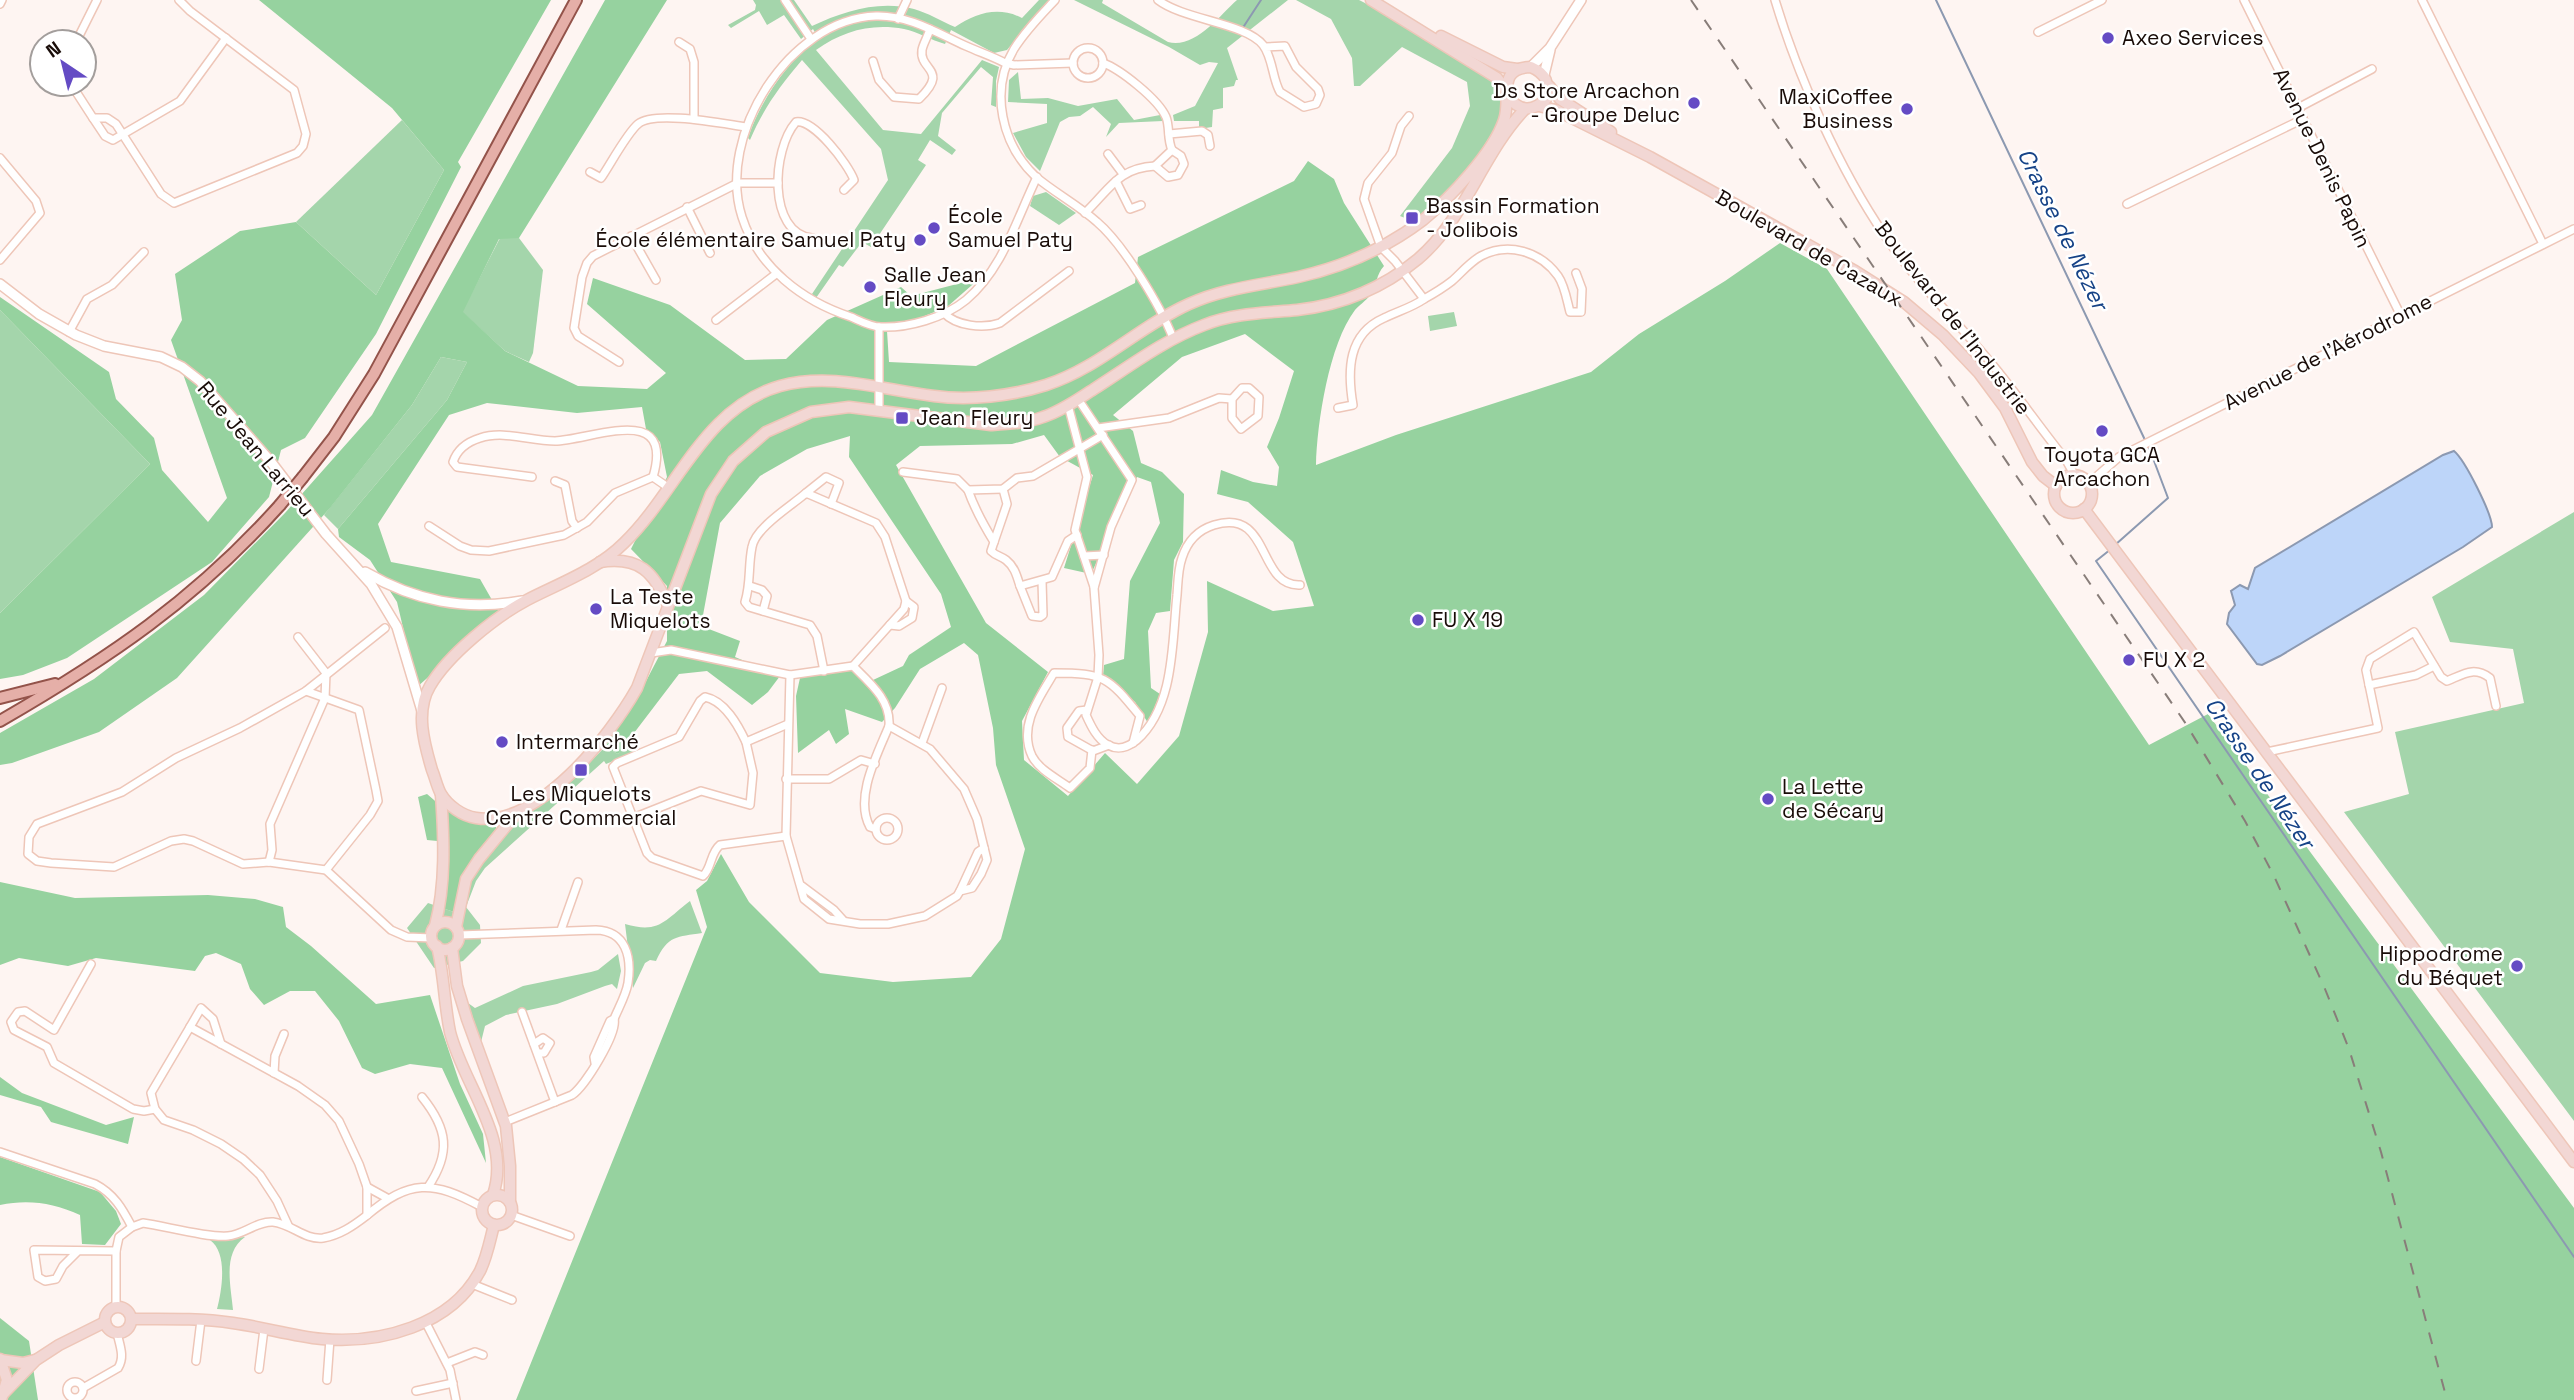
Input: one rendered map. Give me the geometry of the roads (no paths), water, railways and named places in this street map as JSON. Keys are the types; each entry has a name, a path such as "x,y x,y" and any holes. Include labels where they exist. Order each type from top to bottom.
{"main road":[{"path":"0,718 30,704 114,652 190,594 251,537 303,477 334,437 380,363 576,0"},
{"path":"1371,0 1497,78 1514,105 1525,109 1539,106 1546,99 1549,86 1545,75 1531,67 1503,67 1384,8"},
{"path":"493,1195 496,1165 493,1137 454,1043 434,942 443,849 441,794 427,752 422,711 430,685 447,664 487,628 528,600 600,562 635,531 703,439 723,418 759,394 812,380 880,386 954,398 1018,392 1048,384 1085,369 1162,318 1210,296 1321,272 1381,247 1427,217 1479,161 1505,118 1508,78 1517,69"},
{"name":"Boulevard de Cazaux","path":"1549,86 1560,99 1650,157"},
{"name":"Boulevard de Cazaux","path":"1539,106 1556,110 1650,157 1892,294 1923,317 1963,354 2005,408 2032,462 2043,476 2056,486"},
{"path":"434,942 444,949 452,948 457,943 466,879 479,859 516,814 554,788 595,747 626,706 651,653 711,494 721,476 744,450 766,432 811,412 849,407 991,425 1042,418 1079,399 1173,338 1225,318 1323,306 1354,298 1403,271 1426,252 1446,230 1512,124 1525,109"},
{"path":"2075,476 2088,484 2090,500 2084,509 2072,513 2060,509 2054,498 2056,486 2064,478 2075,476"},
{"path":"2084,509 2574,1162"},
{"path":"600,562 620,561 648,571 659,585 668,605"},
{"path":"0,698 71,679"},
{"path":"441,794 457,810 469,816 485,818 516,814"},
{"path":"435,926 448,922 457,931"},
{"path":"452,948 457,986 467,1019 505,1122 510,1166 511,1215 502,1224 494,1225 486,1220 482,1208 486,1200 493,1195 503,1196 510,1202"},
{"path":"132,1319 201,1320 330,1339 379,1337 425,1321 444,1309 472,1284 485,1259 494,1225"},
{"path":"116,1306 125,1308 132,1319 126,1331 117,1333 109,1330 105,1322 106,1314 116,1306"},
{"path":"3,1397 36,1360 67,1340 105,1322"},
{"path":"3,1397 7,1380 1,1359 23,1363 36,1360"}],"street":[{"path":"83,28 97,0"},
{"path":"93,118 112,120 161,194 174,203 297,153 303,146 306,134 294,90 190,11 180,0"},
{"path":"785,0 811,39"},
{"path":"898,19 906,0"},
{"path":"1055,0 1028,28 1007,63 1001,89 1001,119 1021,161 1037,177 1098,223 1125,253 1173,338"},
{"path":"1158,0 1171,8 1252,36 1265,47 1280,92 1304,107 1316,104 1320,95 1318,89 1299,71 1287,49 1282,45 1265,47"},
{"path":"1531,67 1550,48 1581,0"},
{"name":"Boulevard de l'Industrie","path":"1775,0 1814,104 1844,167 1884,236 1925,288 1990,361 2066,460 2075,476"},
{"path":"2038,32 2102,0"},
{"name":"Avenue Denis Papin","path":"2244,0 2401,316"},
{"path":"2422,0 2543,244"},
{"path":"1037,177 995,268 963,302 923,321 879,327 814,301 776,274 756,248 742,217 737,192 746,127 768,88 797,50 829,28 863,18 886,16 913,22 1014,65 1073,63"},
{"path":"873,61 879,80 894,97 919,99 933,80 933,72 923,59 922,50 930,29"},
{"path":"80,98 108,139 113,140 180,101 226,38"},
{"path":"679,42 691,49 694,62 694,119"},
{"path":"1086,48 1096,50 1102,63 1099,72 1090,78 1080,76 1073,63 1077,52 1086,48"},
{"path":"1545,75 1550,48"},
{"path":"1102,63 1116,68 1160,107 1166,117 1172,149 1181,156 1184,164 1178,175 1168,177 1156,166"},
{"path":"2298,107 2372,69"},
{"path":"1409,116 1401,126 1392,153 1372,176 1364,199 1381,247 1424,299"},
{"path":"590,172 601,178 637,124 649,118 694,119 746,127"},
{"path":"2127,204 2303,119"},
{"path":"812,238 801,237 788,222 780,202 778,183 783,145 792,126 800,121 821,136 849,167 855,180 844,190"},
{"path":"1169,135 1202,131 1208,135 1210,146"},
{"path":"1086,213 1123,174 1141,166 1156,166 1172,149"},
{"path":"1108,154 1123,174"},
{"path":"0,158 36,201 40,213 0,260"},
{"path":"1116,181 1130,209 1141,205"},
{"path":"619,362 578,336 574,328 582,277 593,256 738,183 778,183"},
{"path":"687,208 710,253"},
{"name":"Avenue de l'Aérodrome","path":"2088,484 2111,461 2574,229"},
{"path":"631,236 656,280"},
{"path":"1338,408 1353,405 1349,370 1359,338 1367,328 1383,318 1412,308 1450,283 1478,257 1491,252 1519,249 1542,260 1559,278 1570,312 1581,312 1582,289 1576,273"},
{"path":"69,332 87,299 112,285 144,252"},
{"path":"944,313 955,321 991,326 1000,323 1069,271"},
{"path":"716,320 776,274"},
{"name":"Rue Jean Larrieu","path":"0,284 69,332 104,346 161,357 194,375 271,463 329,538 359,568 397,627 422,711"},
{"path":"879,327 879,410"},
{"path":"1242,388 1248,388 1259,397 1258,416 1241,429 1232,418 1232,399 1242,388"},
{"path":"968,490 1003,489 1017,478 1033,476 1080,449 1101,432 1169,418 1219,398 1232,399"},
{"path":"1079,399 1132,480 1111,527 1094,587"},
{"path":"1068,405 1087,477 1076,524 1094,587 1099,655 1098,677 1086,715 1101,739 1109,745 1121,748 1132,743 1152,722 1163,699 1179,568 1188,544 1206,528 1221,523 1251,530 1260,541 1272,569 1280,578 1292,585 1300,585"},
{"path":"532,477 457,467 453,462 461,449 473,440 487,436 562,440 630,428 637,429 650,438 656,448 657,462 653,477"},
{"path":"903,472 957,479 968,490 977,516 994,542"},
{"path":"653,477 669,488"},
{"path":"429,526 471,550 489,551 564,535 587,522 615,493 653,477"},
{"path":"824,671 817,636 810,625 746,605 755,535 826,477 839,483 831,504"},
{"path":"555,481 565,485 572,521 577,528"},
{"path":"1003,489 1007,504 991,551 1014,568 1032,616 1043,615 1042,581"},
{"path":"651,653 671,650 790,675 853,666 904,609 906,601 882,531 876,523 806,494"},
{"path":"1021,589 1055,574 1068,541 1077,535"},
{"path":"1084,556 1104,555"},
{"path":"359,568 403,591 433,601 476,606 528,600"},
{"path":"750,586 762,590 767,596 762,611"},
{"path":"890,625 899,626 912,618 914,607 906,601"},
{"path":"385,628 306,691 240,728 176,758 122,792 37,824 29,837 28,854 37,861 114,867 171,841 184,839 243,864 269,862 326,870 391,930 407,937 434,942"},
{"path":"2267,752 2378,728 2366,670 2370,659 2414,632 2441,677 2447,681 2470,670 2482,672 2490,678 2496,706"},
{"path":"658,634 671,650"},
{"path":"269,862 272,850 270,824 325,698 326,673 298,637"},
{"path":"853,666 885,701 890,715 889,726 863,799 864,816 870,827 876,829"},
{"path":"2369,685 2416,675 2434,666"},
{"path":"1092,750 1090,768 1070,788 1044,770 1032,756 1027,727 1054,673 1087,673 1114,684 1140,716 1132,743"},
{"path":"790,675 786,836 807,903 831,920 888,924 917,918 938,909 960,891 978,852 984,848 977,819 964,789 922,743 889,726"},
{"path":"922,743 942,688"},
{"path":"306,691 359,710 378,801 326,870"},
{"path":"633,818 701,791 750,805 753,773 746,742 727,711 711,698 702,698 679,737 614,765 614,771 633,818 650,858 700,876 707,872 714,851 720,845 786,836"},
{"path":"1087,710 1082,709 1067,728 1068,737 1092,750 1109,745"},
{"path":"746,742 788,724"},
{"path":"786,779 829,779 861,760 875,764"},
{"path":"561,930 578,882"},
{"path":"802,886 843,920"},
{"path":"831,920 835,911"},
{"path":"457,931 602,930 621,939 626,956 629,980 614,1019 610,1021 594,1056 595,1063 580,1089 505,1122"},
{"path":"47,1047 91,964"},
{"path":"221,1044 213,1019 201,1008 151,1093 155,1108 164,1120 193,1130 243,1159 260,1175 277,1201 288,1225"},
{"path":"54,1030 24,1011 18,1012 11,1022 14,1030 47,1047 54,1063 134,1109 144,1111 155,1108"},
{"path":"522,1012 555,1102"},
{"path":"190,1027 274,1073 325,1105 339,1121 359,1164 367,1187 367,1215"},
{"path":"274,1073 275,1056 284,1034"},
{"path":"534,1044 542,1038 550,1043 544,1053 538,1053"},
{"path":"422,1097 433,1111 444,1140 444,1156 439,1171 428,1187"},
{"path":"0,1152 109,1191 132,1227"},
{"path":"367,1187 387,1198"},
{"path":"116,1306 116,1251 119,1237 143,1223 229,1237 271,1222 288,1225 307,1237 326,1237 342,1233 387,1198 428,1187 449,1191 482,1208"},
{"path":"271,1222 277,1201"},
{"path":"511,1215 569,1236"},
{"path":"78,1251 63,1266 56,1279 45,1281 38,1277 34,1250 116,1251"},
{"path":"472,1284 512,1300"},
{"path":"196,1361 201,1320"},
{"path":"425,1321 447,1363 456,1400"},
{"path":"259,1369 264,1329"},
{"path":"83,1388 77,1382 69,1384 67,1393 73,1399 81,1396 83,1388 120,1365 122,1359 117,1333"},
{"path":"327,1380 330,1339"},
{"path":"447,1363 475,1352 483,1355"},
{"path":"416,1391 453,1383"}],"water":[{"path":"2454,451 2477,488 2492,527 2280,656 2262,665 2257,664 2227,624 2229,613 2235,605 2231,591 2240,585 2248,589 2255,568 2443,455"}],"waterway":[{"path":"1244,26 1261,0"},
{"name":"Crasse de Nézer","path":"1936,0 2145,440"},
{"name":"Crasse de Nézer","path":"2115,545 2168,498 2148,445"},
{"name":"Crasse de Nézer","path":"2111,549 2096,561 2574,1257"}],"railway":[{"path":"1691,0 2186,724 2245,821 2274,876 2349,1049 2381,1152 2447,1400"}],"place":[{"name":"Axeo Services","path":"2108,38"},
{"name":"Ds Store Arcachon - Groupe Deluc","path":"1694,103"},
{"name":"MaxiCoffee Business","path":"1907,109"},
{"name":"Bassin Formation - Jolibois","path":"1412,218"},
{"name":"École Samuel Paty","path":"934,228"},
{"name":"École élémentaire Samuel Paty","path":"920,240"},
{"name":"Salle Jean Fleury","path":"870,287"},
{"name":"Jean Fleury","path":"902,418"},
{"name":"Toyota GCA Arcachon","path":"2102,431"},
{"name":"La Teste Miquelots","path":"596,609"},
{"name":"FU X 19","path":"1418,620"},
{"name":"FU X 2","path":"2129,660"},
{"name":"Intermarché","path":"502,742"},
{"name":"Les Miquelots Centre Commercial","path":"581,770"},
{"name":"La Lette de Sécary","path":"1768,799"},
{"name":"Hippodrome du Béquet","path":"2517,966"}]}
